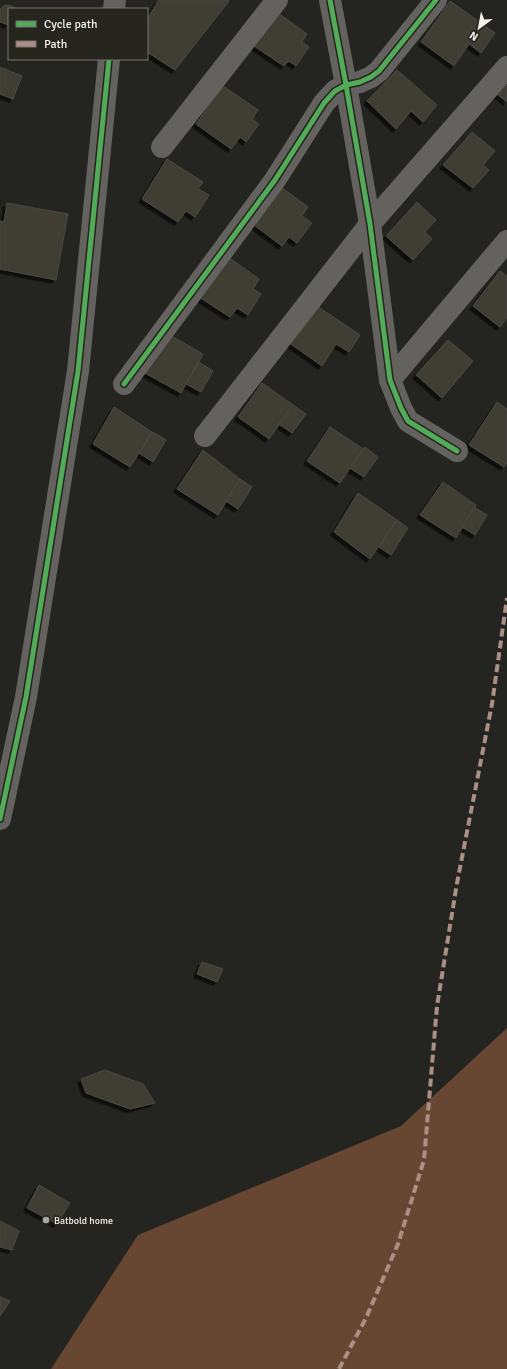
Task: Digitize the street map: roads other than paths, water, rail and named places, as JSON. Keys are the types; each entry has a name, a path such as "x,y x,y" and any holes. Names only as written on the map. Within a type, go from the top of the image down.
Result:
{"street":[{"path":"162,147 277,0"},
{"path":"330,0 370,224 390,380 408,421 457,451"},
{"path":"124,384 275,180 324,103 335,92 346,85 360,82 379,71 436,0"},
{"path":"0,819 26,697 78,371 109,60"},
{"path":"205,436 370,224 507,67"},
{"path":"390,380 507,241"}],"place":[{"name":"Batbold home","path":"46,1220"}]}
